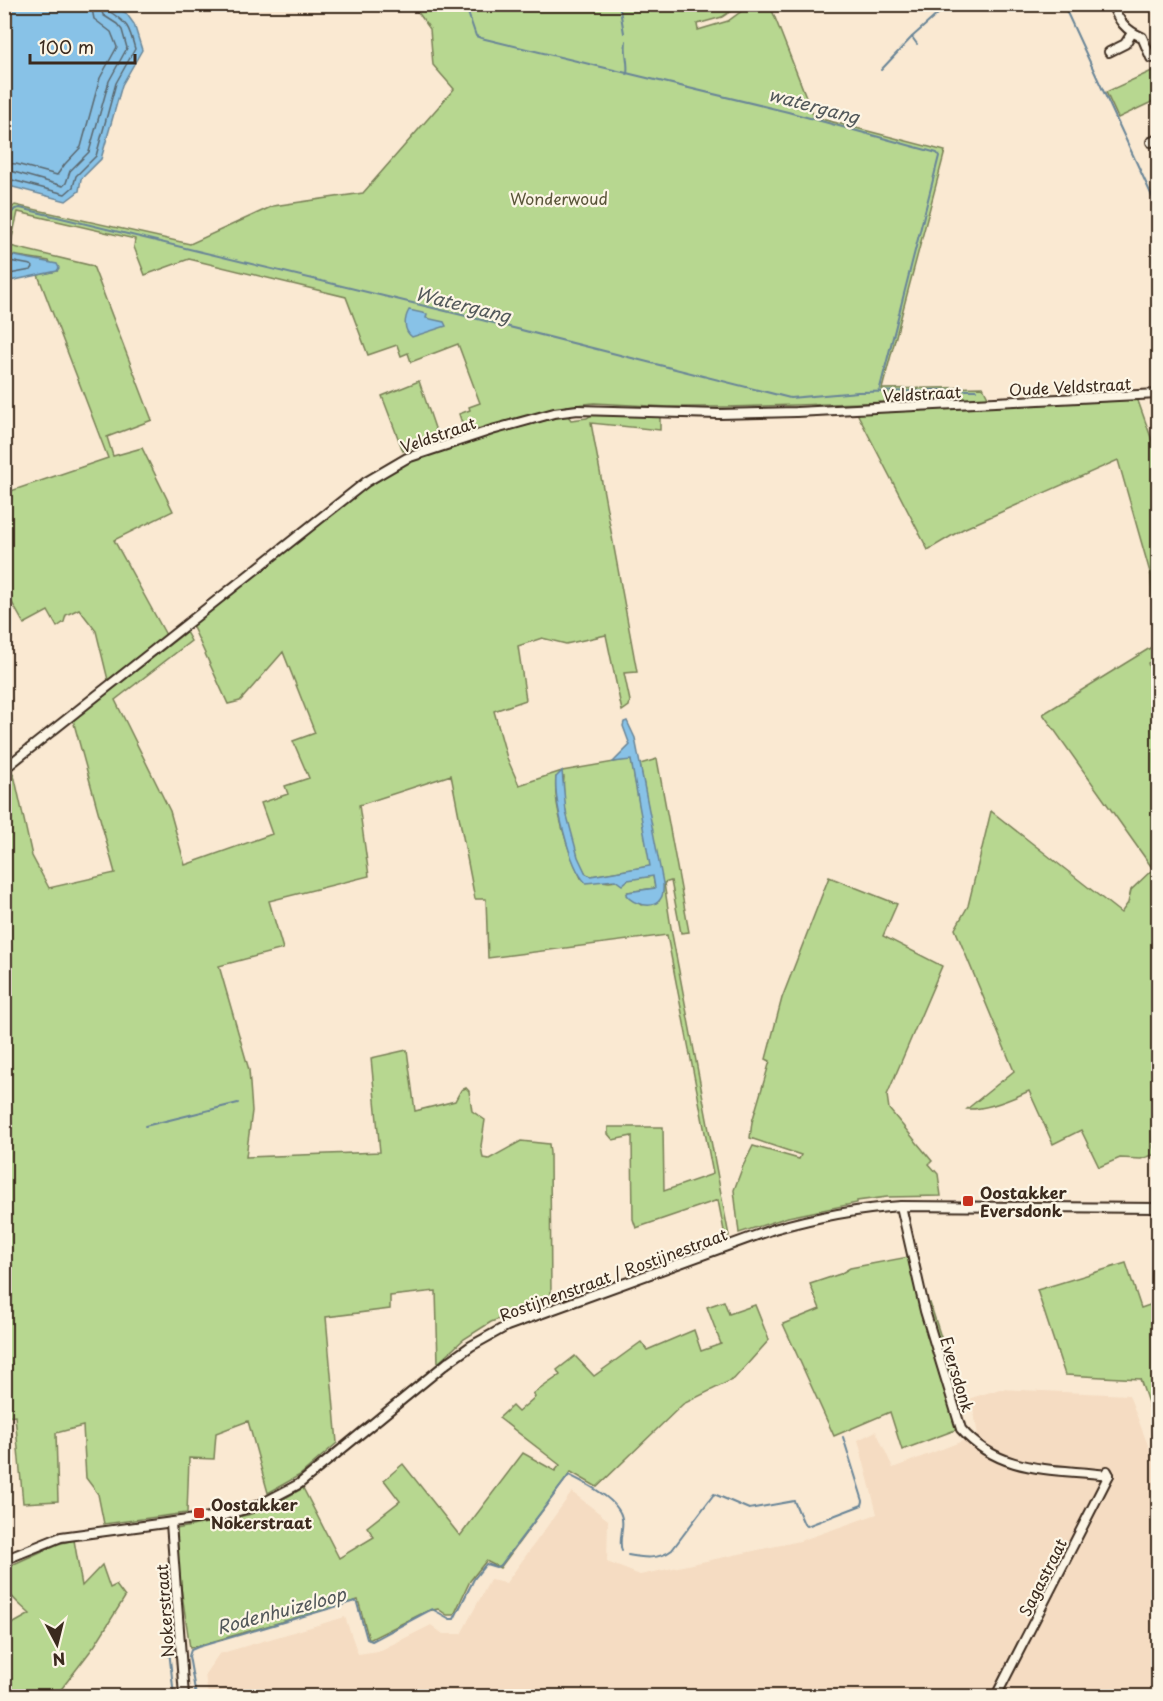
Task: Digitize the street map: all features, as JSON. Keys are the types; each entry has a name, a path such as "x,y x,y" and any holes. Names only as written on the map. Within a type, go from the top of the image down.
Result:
{"street":[{"path":"1112,4 1118,19 1132,33 1142,37 1151,58"},
{"path":"1108,52 1125,44 1132,33"},
{"name":"Oude Veldstraat","path":"983,404 1158,394"},
{"name":"Veldstraat","path":"4,769 366,482 407,458 492,430 554,413 578,410 613,409 719,414 983,404"},
{"name":"Rostijnenstraat / Rostijnestraat","path":"4,1560 61,1536 171,1523 225,1515 247,1509 285,1492 323,1465 447,1363 471,1346 507,1326 774,1228 820,1216 900,1206 1158,1208"},
{"name":"Eversdonk","path":"900,1206 925,1311 961,1429 970,1440 993,1455 1013,1464 1041,1469 1108,1473"},
{"name":"Sagastraat","path":"996,1696 1108,1473"},
{"name":"Nokerstraat","path":"171,1523 184,1696"}],"shaded area":[{"path":"1000,1389 1129,1395 1152,1456 1158,1454 1158,1696 208,1696 205,1674 219,1654 345,1617 358,1654 379,1651 431,1625 443,1634 461,1634 490,1580 506,1583 572,1492 608,1520 607,1562 640,1575 800,1541 877,1514 858,1440 876,1431 893,1468 978,1435 971,1398"}],"green space":[{"name":"Wonderwoud","path":"413,5 740,5 722,17 697,24 698,30 728,21 750,5 770,5 814,117 945,151 882,389 983,387 989,399 728,407 594,403 566,406 466,435 459,414 480,403 458,344 411,362 408,353 401,356 397,345 368,355 346,297 189,259 145,275 134,247 135,239 18,212 10,246 93,266 152,420 107,437 113,456 142,448 173,511 114,540 166,635 108,680 96,631 79,609 66,615 64,622 57,627 48,611 24,624 5,590 5,493 108,458 38,275 57,271 49,261 5,254 4,227 7,214 15,205 190,244 273,206 363,193 454,89 433,65 430,29"},
{"path":"1154,70 1158,79 1158,99 1118,118 1106,92"},
{"path":"419,381 440,443 433,445 432,441 403,451 382,396"},
{"path":"1137,398 1158,457 1158,660 1148,663 1158,700 1158,1142 1152,1145 1156,1154 1141,1159 1120,1158 1099,1167 1081,1130 1053,1144 1029,1091 990,1106 967,1109 1014,1071 955,929 968,906 991,811 1121,913 1128,903 1131,890 1153,869 1043,714 1155,645 1151,576 1118,460 963,529 928,550 857,413"},
{"path":"593,414 660,416 660,430 591,423 637,672 624,673 629,706 622,711 606,635 566,644 542,638 518,646 526,700 494,711 507,758 519,785 562,771 631,759 651,866 591,876 586,874 576,853 569,827 564,800 564,777 556,777 556,788 563,829 571,856 581,878 609,882 653,876 655,888 628,892 641,905 659,901 663,892 640,764 657,759 689,932 681,933 671,881 664,883 729,1236 725,1236 718,1200 636,1228 633,1219 632,1136 613,1140 608,1134 608,1127 663,1127 664,1191 713,1174 667,935 488,958 486,899 475,899 451,775 359,805 369,876 269,901 283,949 219,966 249,1070 252,1111 246,1157 380,1152 371,1058 407,1050 415,1111 455,1101 461,1090 466,1088 469,1091 472,1111 485,1120 481,1146 483,1158 489,1159 521,1141 549,1144 551,1299 491,1322 464,1339 438,1363 436,1291 390,1296 390,1309 326,1317 337,1443 300,1475 268,1493 248,1421 216,1433 214,1459 189,1458 187,1513 104,1524 98,1494 86,1478 83,1426 56,1433 58,1501 23,1503 15,1416 4,1417 4,1020 10,1016 11,1003 5,995 5,774 11,769 32,856 49,888 115,873 73,720 186,632 191,641 115,700 170,811 185,865 272,834 261,803 288,794 285,786 309,778 293,741 315,733 283,652 240,701 228,704 192,625 368,484 390,471 413,460 462,443 562,416 568,416 571,420 587,418"},
{"path":"829,877 897,904 883,936 942,966 887,1095 889,1109 932,1161 929,1164 938,1174 941,1196 887,1197 857,1201 857,1203 788,1217 739,1233 734,1190 753,1146 799,1159 801,1155 750,1138 752,1122 770,1061 766,1059 782,998"},
{"path":"908,1257 958,1429 902,1450 890,1412 834,1436 783,1324 820,1309 810,1284 840,1274 850,1268"},
{"path":"1126,1263 1141,1308 1158,1302 1158,1432 1140,1379 1065,1375 1037,1290"},
{"path":"724,1301 729,1314 755,1305 769,1340 734,1379 683,1404 597,1487 571,1472 500,1568 486,1561 470,1581 454,1615 447,1615 438,1609 427,1611 369,1640 358,1600 190,1648 174,1540 176,1529 248,1515 266,1509 303,1488 339,1558 374,1537 367,1527 400,1501 384,1480 403,1464 460,1536 523,1453 555,1471 560,1465 499,1418 512,1406 518,1412 535,1397 533,1394 560,1375 557,1370 575,1356 594,1376 641,1342 647,1350 694,1330 701,1351 721,1344 707,1307"},
{"path":"930,1303 957,1387 950,1389 925,1305"},
{"path":"74,1540 82,1586 102,1565 110,1588 116,1585 125,1597 95,1645 56,1696 5,1696 5,1628 30,1614 10,1594 6,1584 5,1568 58,1544"}],"water":[{"path":"4,5 110,5 126,13 134,24 142,50 122,85 101,159 81,179 79,191 66,201 5,185"},
{"path":"4,254 57,264 59,268 57,271 5,282"},
{"path":"409,310 427,314 426,318 444,322 446,326 412,337 405,324"},
{"path":"627,721 635,738 663,883 661,898 658,902 649,905 638,903 626,895 628,892 655,888 653,876 628,880 622,885 615,880 586,883 574,863 557,801 556,777 562,771 566,812 578,857 586,874 591,876 650,866 631,760 613,762 630,745 623,726"}],"waterway":[{"name":"watergang","path":"465,4 476,36 481,38 788,112 937,153 939,156 879,392"},
{"path":"619,4 624,33"},
{"path":"881,70 912,37 949,4"},
{"path":"1063,4 1158,209"},
{"path":"912,37 917,44"},
{"path":"626,41 627,74"},
{"name":"Watergang","path":"4,221 15,209 20,208 462,315 790,398 858,392 922,391"},
{"path":"930,390 976,390"},
{"path":"145,1126 238,1103"},
{"name":"Rodenhuizeloop","path":"628,1555 656,1557 672,1550 714,1494 749,1509 794,1501 807,1526 862,1505 863,1501 843,1437"},
{"name":"Rodenhuizeloop","path":"196,1696 189,1656 191,1650 198,1647 355,1601 367,1639 372,1641 432,1609 454,1619 474,1579 486,1564 496,1567 501,1565 569,1475 601,1493 620,1512 622,1551"},
{"path":"164,1606 167,1638"},
{"path":"168,1641 174,1696"}],"place":[{"name":"Oostakker Eversdonk","path":"968,1201"},
{"name":"Oostakker Nokerstraat","path":"199,1513"}]}
